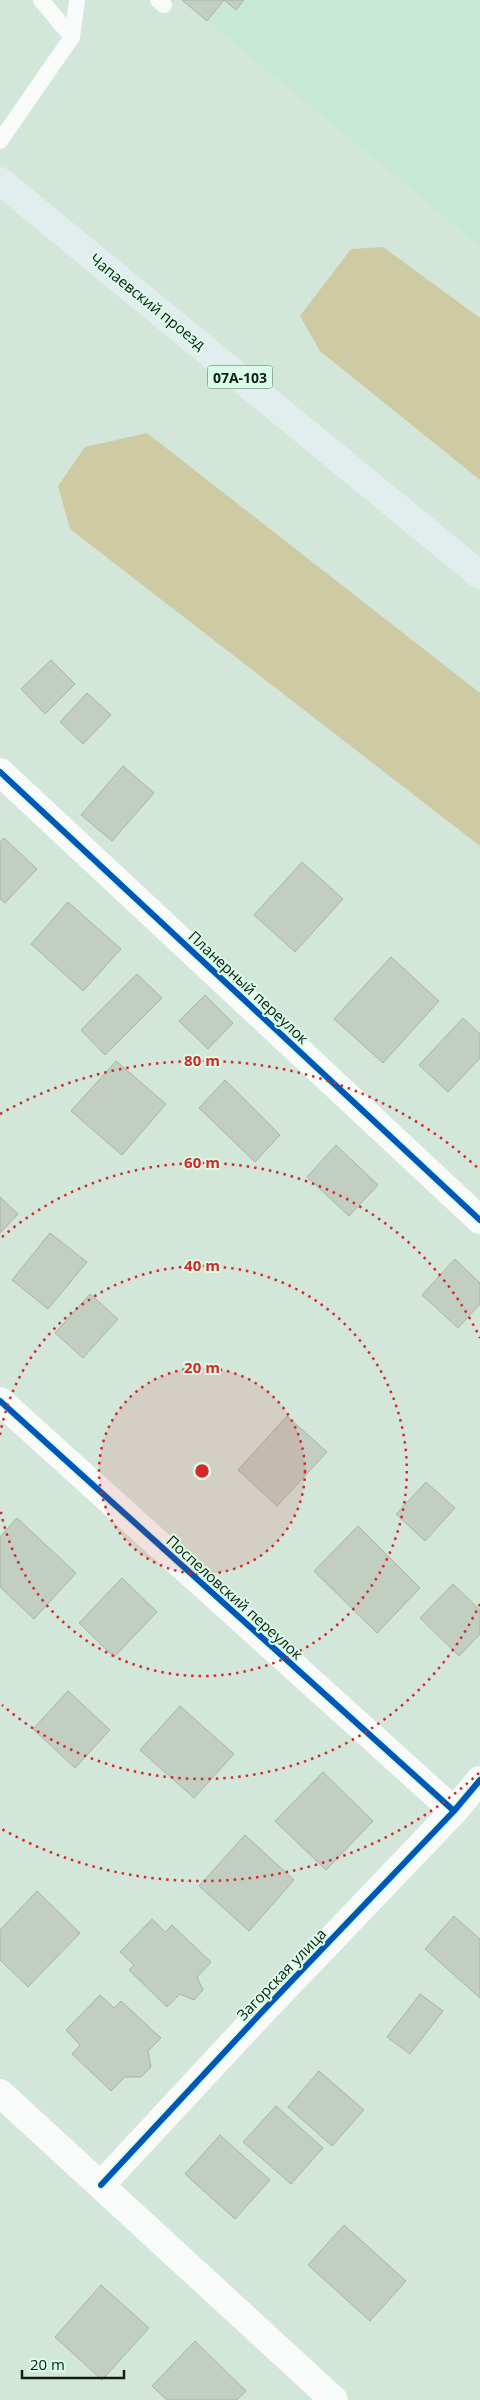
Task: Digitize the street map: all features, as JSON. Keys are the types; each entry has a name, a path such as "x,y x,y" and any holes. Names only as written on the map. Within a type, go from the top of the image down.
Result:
{"main road":[{"name":"Чапаевский проезд","path":"0,180 480,574"}],"street":[{"name":"Планерный переулок","path":"0,772 480,1220"},
{"name":"Поспеловский переулок","path":"0,1401 454,1811"},
{"name":"Загорская улица","path":"101,2185 260,2014 454,1811 480,1780"},
{"path":"0,2093 334,2400"}],"lane":[{"path":"42,0 72,37"},
{"path":"0,141 72,37 78,0"}],"shaded area":[{"path":"182,0 480,0 480,246 207,21"},
{"path":"383,247 480,318 480,480 320,351 300,316 351,249"},
{"path":"147,433 480,693 480,846 70,529 58,486 85,447"}],"building":[{"path":"182,0 224,0 207,21"},
{"path":"224,0 244,0 236,10"},
{"path":"51,660 75,684 45,714 21,689"},
{"path":"87,693 111,715 83,744 60,722"},
{"path":"123,766 154,793 112,841 81,815"},
{"path":"4,838 37,869 5,903 0,899 0,842"},
{"path":"302,862 343,899 295,952 254,915"},
{"path":"68,902 121,949 83,991 31,944"},
{"path":"391,957 439,1001 383,1063 334,1019"},
{"path":"137,974 162,998 105,1055 81,1030"},
{"path":"205,995 233,1023 208,1049 179,1021"},
{"path":"463,1018 480,1034 480,1058 448,1092 419,1065"},
{"path":"116,1061 166,1104 122,1155 71,1111"},
{"path":"225,1080 280,1135 255,1162 199,1108"},
{"path":"336,1145 378,1185 349,1216 307,1177"},
{"path":"0,1197 18,1214 0,1233"},
{"path":"50,1233 87,1262 48,1309 12,1280"},
{"path":"455,1259 480,1283 480,1304 458,1328 422,1295"},
{"path":"90,1294 118,1319 83,1358 55,1333"},
{"path":"287,1416 327,1452 277,1506 238,1470"},
{"path":"426,1482 455,1508 425,1541 396,1514"},
{"path":"17,1518 76,1573 34,1619 0,1587 0,1537"},
{"path":"358,1526 420,1588 377,1633 314,1571"},
{"path":"122,1578 157,1612 114,1657 79,1623"},
{"path":"453,1584 480,1610 480,1634 459,1656 420,1618"},
{"path":"68,1691 110,1730 75,1768 33,1729"},
{"path":"180,1706 234,1754 194,1798 140,1750"},
{"path":"323,1772 373,1821 326,1870 275,1821"},
{"path":"245,1835 294,1880 249,1931 199,1886"},
{"path":"37,1891 80,1933 28,1987 0,1960 0,1930"},
{"path":"454,1916 480,1939 480,1998 425,1949"},
{"path":"152,1919 165,1932 172,1925 211,1962 197,1977 203,1990 194,2000 180,1994 167,2007 129,1970 134,1965 120,1952"},
{"path":"420,1994 443,2011 410,2054 387,2037"},
{"path":"100,1995 114,2008 121,2001 161,2038 148,2051 151,2067 141,2077 125,2077 111,2091 72,2054 80,2045 66,2030"},
{"path":"319,2071 364,2110 332,2146 288,2107"},
{"path":"276,2106 323,2148 291,2184 243,2142"},
{"path":"220,2135 270,2180 235,2219 185,2174"},
{"path":"344,2225 406,2281 370,2321 308,2265"},
{"path":"101,2285 149,2328 102,2380 55,2337"},
{"path":"195,2341 246,2391 237,2400 167,2400 152,2386"}],"cycle path":[{"path":"0,772 480,1220"},
{"path":"0,1401 454,1811"},
{"path":"101,2185 260,2014 454,1811 480,1780"}]}
